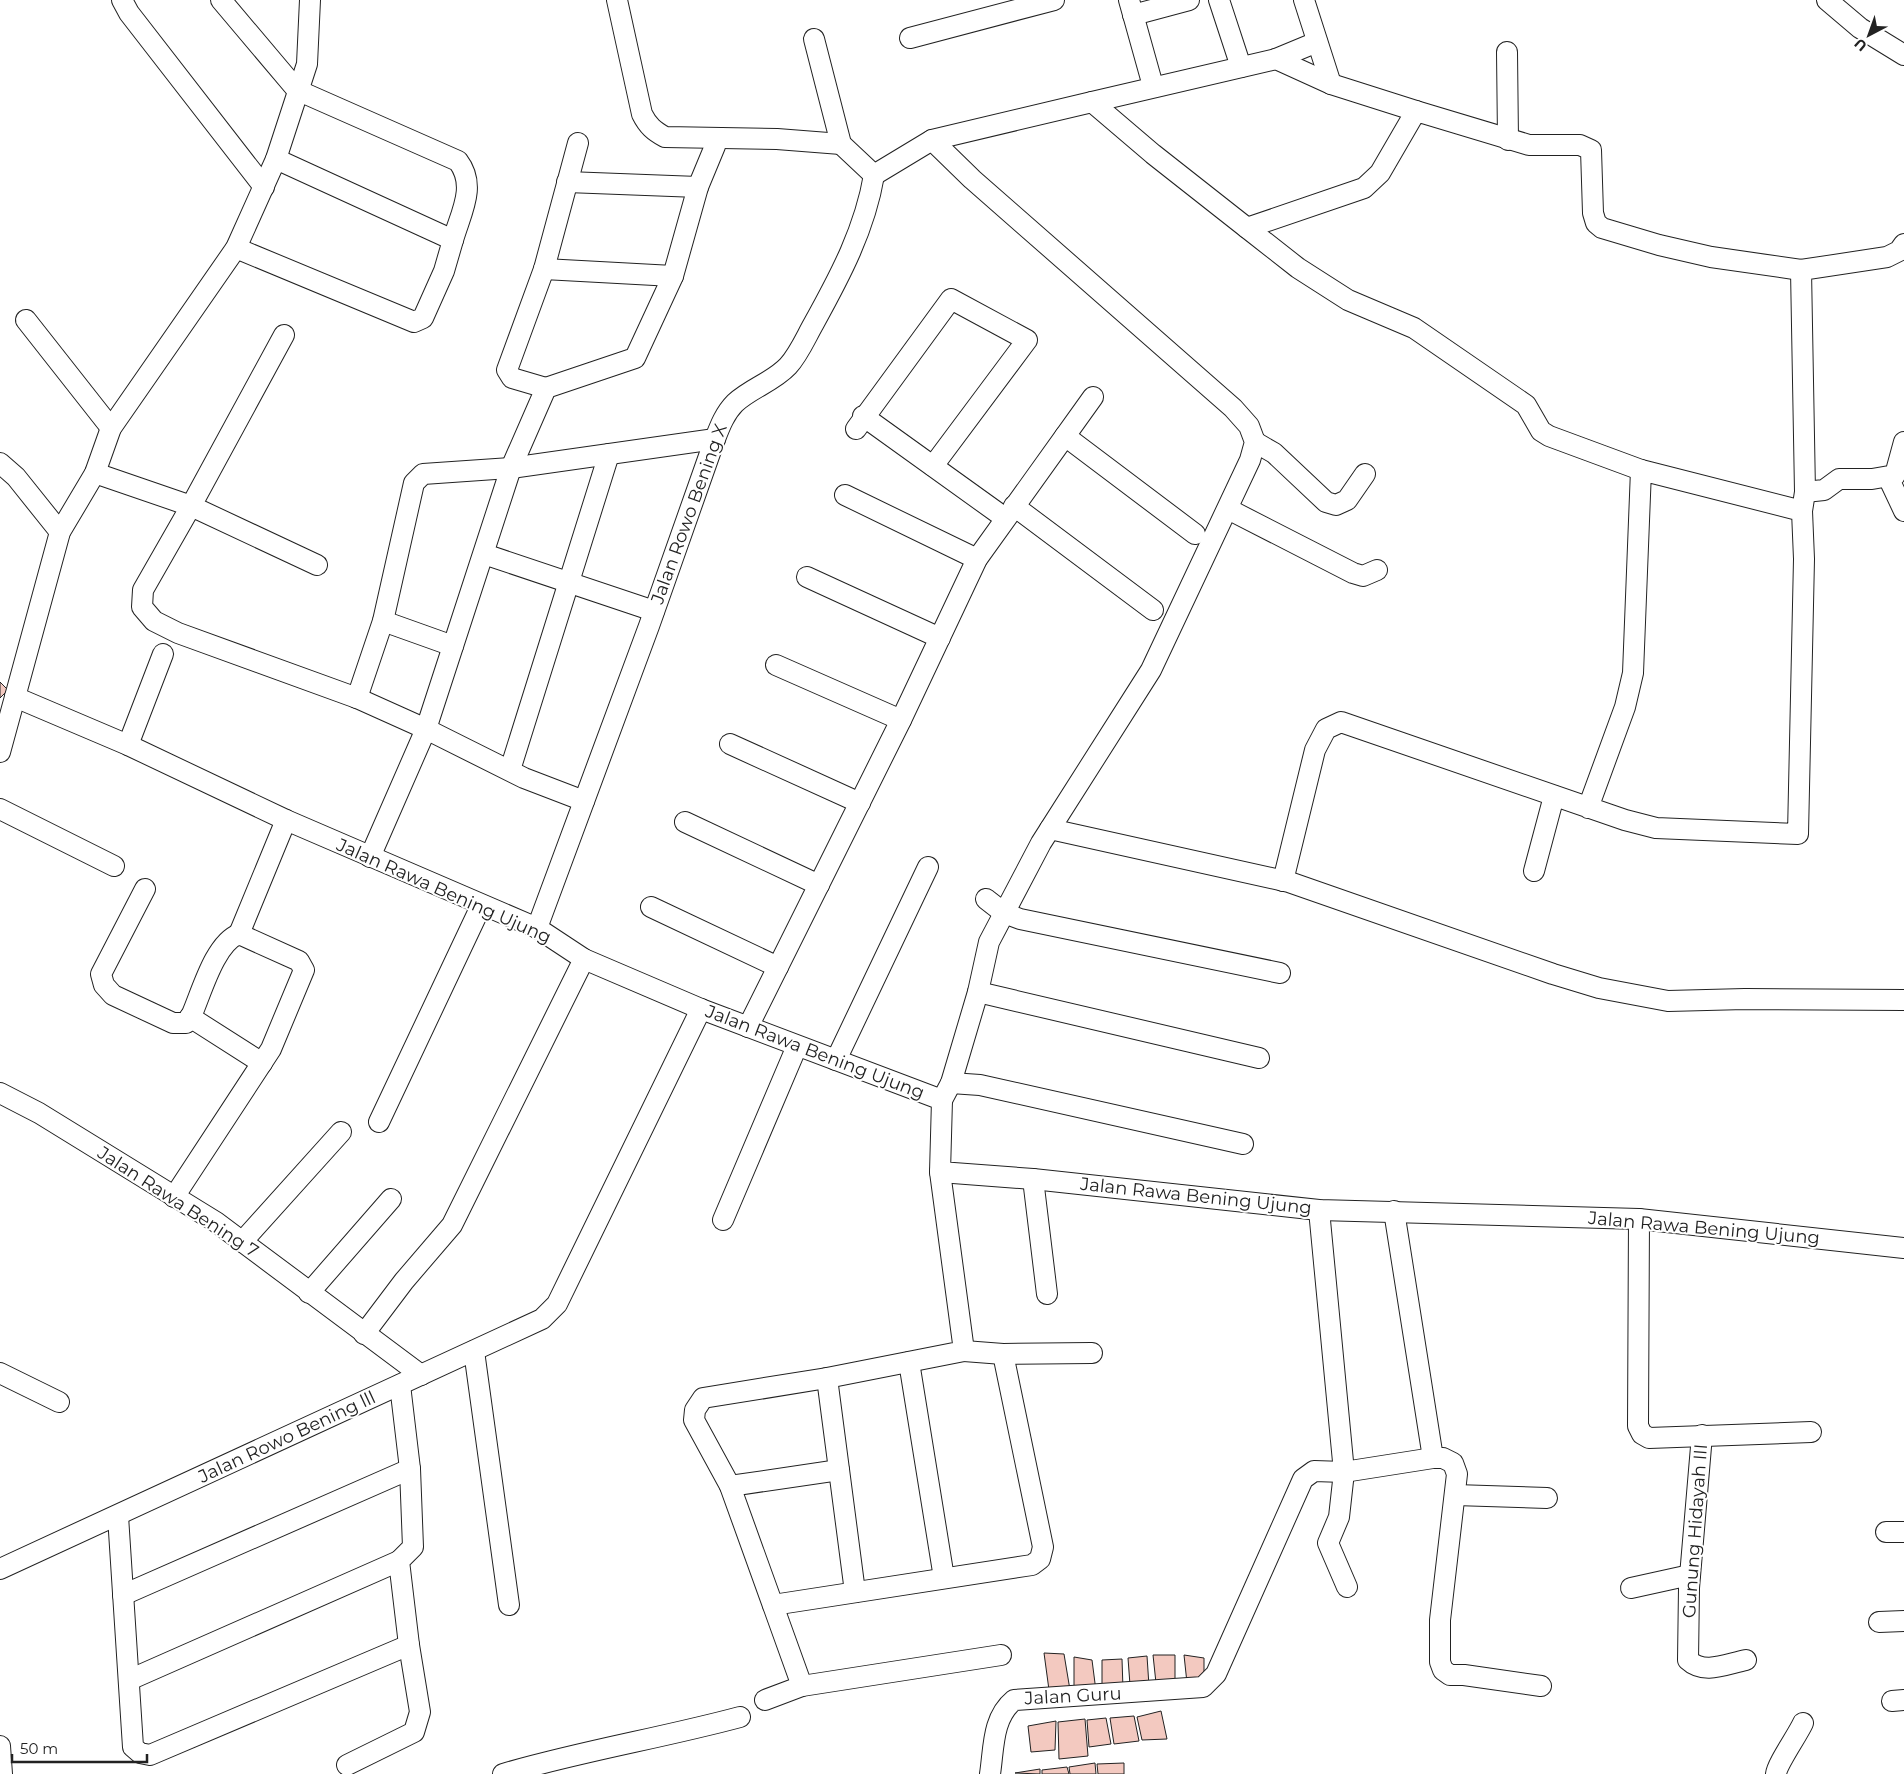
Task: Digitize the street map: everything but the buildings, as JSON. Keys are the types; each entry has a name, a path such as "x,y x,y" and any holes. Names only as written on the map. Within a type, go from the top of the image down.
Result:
{"street":[{"path":"122,0 129,13 264,186"},
{"path":"221,0 297,90 458,161 465,170 468,182 444,271 423,318 414,322 236,248"},
{"path":"0,752 60,532 95,473 111,428 236,248 276,159 307,64 310,0"},
{"path":"617,0 642,114 647,125 654,131 665,137 777,139 841,144"},
{"path":"910,38 1054,0"},
{"path":"1153,86 1131,7 1189,0"},
{"path":"1219,0 1242,67"},
{"path":"1304,0 1332,84"},
{"path":"1827,0 1860,28 1904,55"},
{"path":"814,39 841,144 874,175 932,140 1153,86 1276,59 1317,42"},
{"path":"1507,52 1508,140"},
{"path":"1276,59 1332,84 1508,140 1529,145 1580,145 1591,150 1593,213 1596,223 1602,228 1659,245 1711,257 1801,270 1887,257 1899,250 1904,244"},
{"path":"1092,102 1153,154 1325,286 1348,300 1374,309 1422,333 1526,406 1542,431 1549,436 1641,470 1803,502 1839,480 1895,475 1904,442"},
{"path":"1247,228 1364,188 1380,173 1416,111"},
{"path":"932,140 979,186 1233,408 1249,426 1255,442 1250,460 1228,509 1151,670 1050,829 989,942 978,992 946,1092 980,1085 1243,1144"},
{"path":"578,142 544,269 507,370 512,378 546,388 635,358 673,276 698,187 715,146"},
{"path":"276,159 453,240"},
{"name":"Jalan Rowo Bening X","path":"537,928 654,612 715,439 726,414 736,402 779,375 790,364 837,282 859,233 874,175"},
{"path":"567,182 698,187"},
{"path":"544,269 673,276"},
{"path":"1283,881 1315,750 1321,735 1333,724 1341,722 1588,808 1656,828 1798,834 1804,559 1801,270"},
{"path":"933,466 1027,340 951,299 859,423 1010,512 1154,610"},
{"path":"26,320 111,428"},
{"path":"284,335 143,590 142,607 154,621 178,633 357,698 426,729 524,778 584,801"},
{"path":"370,857 426,729 511,468 546,388"},
{"path":"748,1027 901,720 977,559 1093,397"},
{"path":"1065,436 1195,534"},
{"path":"357,698 383,621 414,483 423,474 511,468 715,439"},
{"path":"1255,442 1274,453 1326,502 1336,506 1347,500 1365,474"},
{"path":"510,770 609,454"},
{"path":"0,463 16,477 60,532"},
{"path":"1588,808 1625,707 1633,673 1641,470"},
{"path":"95,473 191,506 317,565"},
{"path":"1888,477 1904,511"},
{"path":"845,495 977,559"},
{"path":"1228,509 1353,573 1363,576 1377,570"},
{"path":"484,554 654,612"},
{"path":"807,577 940,638"},
{"path":"383,621 454,646"},
{"path":"128,745 162,654"},
{"path":"776,665 901,720"},
{"name":"Jalan Rawa Bening Ujung","path":"15,697 128,745 286,820 481,906 537,928 584,959 701,1009 836,1060 946,1092 940,1172 1033,1179 1318,1210 1639,1219 1904,1248"},
{"path":"730,744 860,803"},
{"path":"1534,871 1554,796"},
{"path":"0,809 114,866"},
{"path":"239,934 286,820"},
{"path":"685,822 819,885"},
{"path":"1050,829 1283,881 1599,988 1668,1001 1745,999 1904,1000"},
{"path":"836,1060 928,867"},
{"path":"145,889 101,974 104,985 113,995 173,1023 186,1023 220,949 231,937 239,934 299,961 304,970 271,1049 174,1197"},
{"path":"986,899 1004,913 1020,919 1280,973"},
{"path":"379,1122 481,906"},
{"path":"651,907 778,967"},
{"path":"364,1334 404,1281 452,1225 584,959"},
{"path":"978,992 1259,1058"},
{"name":"Jalan Rowo Bening lll","path":"0,1569 542,1319 557,1304 701,1009"},
{"path":"190,1017 262,1063"},
{"path":"723,1220 797,1046"},
{"name":"Jalan Rawa Bening 7","path":"0,1094 39,1113 174,1197 242,1242 421,1375"},
{"path":"242,1242 341,1132"},
{"path":"940,1172 964,1351"},
{"path":"1033,1179 1047,1294"},
{"path":"309,1293 391,1199"},
{"path":"1318,1210 1344,1472 1339,1517 1328,1544 1346,1587"},
{"path":"1394,1211 1433,1458 1442,1458 1453,1463 1457,1474 1440,1620 1440,1662 1443,1670 1450,1675 1541,1686"},
{"name":"Gunung Hidayah III","path":"1639,1219 1638,1426 1642,1434 1648,1438 1702,1436 1690,1575 1688,1660 1695,1666 1704,1669 1746,1660"},
{"path":"474,1351 509,1606"},
{"path":"802,1686 730,1486 694,1420 695,1410 703,1398 827,1378 964,1351 1003,1354 1092,1353"},
{"path":"773,1605 1032,1565 1040,1559 1043,1547 1003,1354"},
{"path":"909,1362 944,1578"},
{"path":"0,1373 59,1402"},
{"path":"827,1378 855,1592"},
{"path":"129,1680 399,1561 413,1547 410,1469 400,1385"},
{"path":"1702,1436 1811,1432"},
{"name":"Jalan Guru","path":"990,1774 998,1719 1004,1708 1014,1700 1182,1690 1202,1687 1216,1674 1303,1479 1314,1471 1344,1472 1433,1458"},
{"path":"123,1595 410,1469"},
{"path":"730,1486 839,1470"},
{"path":"1455,1496 1547,1498"},
{"path":"118,1516 133,1748 140,1753 150,1755 409,1645"},
{"path":"347,1765 414,1732 418,1723 420,1712 409,1645 399,1561"},
{"path":"1631,1588 1690,1575"},
{"path":"1879,1622 1904,1621"},
{"path":"765,1700 802,1686 1001,1655"},
{"path":"504,1774 539,1763 684,1732 740,1717"},
{"path":"1776,1774 1780,1762 1795,1741 1803,1723"},
{"path":"0,1746 2,1774"}]}
